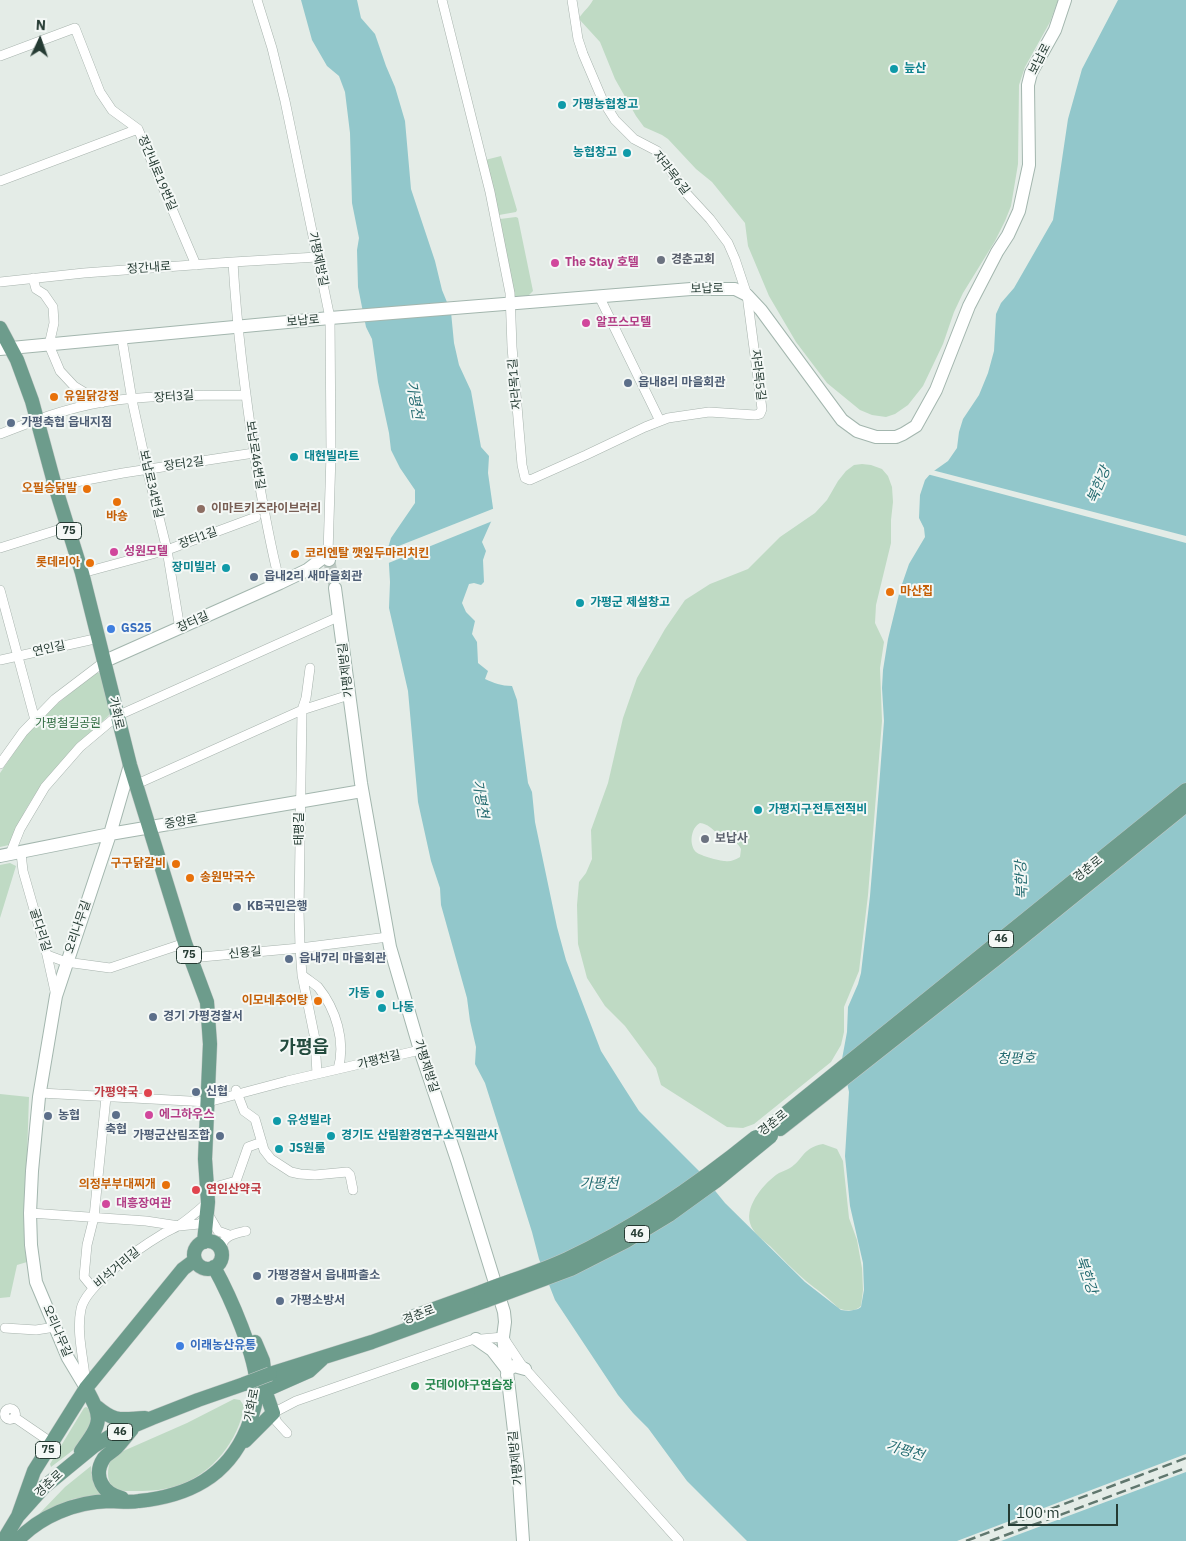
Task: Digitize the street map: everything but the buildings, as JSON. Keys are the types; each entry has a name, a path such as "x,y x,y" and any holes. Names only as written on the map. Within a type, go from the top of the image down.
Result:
{"main road":[{"name":"가화로","path":"0,328 6,349 17,360 37,419 55,486 82,573 130,765 185,943 207,1002 215,1045 208,1102 205,1159 210,1245"},
{"name":"경춘로","path":"820,1092 1186,790"},
{"name":"경춘로","path":"4,1541 18,1516 44,1487 94,1446 114,1434 198,1400 302,1362 373,1332 571,1269 669,1215 716,1181 768,1133 1186,805"},
{"path":"210,1245 221,1259 214,1268 203,1268 195,1260 195,1249 210,1245"},
{"name":"75","path":"18,1516 34,1471 86,1388 183,1269 195,1260"},
{"name":"가화로","path":"155,1498 183,1492 202,1484 220,1469 238,1448 250,1421 256,1400 255,1368 224,1284 214,1268"},
{"name":"경춘로","path":"302,1362 372,1342 483,1297"},
{"path":"238,1321 250,1330 263,1361 266,1390 273,1413 238,1448"},
{"path":"266,1390 309,1371 325,1356"},
{"path":"86,1388 97,1407 109,1417 152,1418"},
{"path":"74,1462 97,1427 99,1420 97,1407"},
{"path":"134,1426 116,1448 108,1453 102,1461 101,1482 106,1491 113,1496 155,1498"},
{"path":"4,1541 55,1514 80,1505 110,1501 136,1502 155,1498"},
{"path":"17,1541 34,1525"}],"street":[{"name":"가평제방길","path":"256,0 272,48 285,101 330,318 331,454 328,557 280,583"},
{"path":"442,0 490,192 506,303"},
{"name":"자라목6길","path":"572,0 578,39 607,107 615,120 634,138 656,151 686,193 728,243 747,295"},
{"name":"보납로","path":"6,349 506,303 683,289 735,289 747,295 761,310 842,420 857,431 876,437 896,437 916,426 923,417 936,390 969,306 1019,211 1029,165 1028,85 1031,73 1055,30 1065,0"},
{"name":"정간내로19번길","path":"0,56 75,28 100,92 112,110 138,129 196,265"},
{"path":"0,181 138,129"},
{"name":"정간내로","path":"0,282 233,262 317,257"},
{"path":"233,262 237,327"},
{"path":"33,278 36,289 44,294 53,307 54,323 49,345 60,371 69,382 85,394 102,402"},
{"name":"자라목5길","path":"660,421 678,416 708,412 756,415 761,412 747,295"},
{"path":"600,296 660,421"},
{"name":"자라목1길","path":"506,303 512,347 522,465 525,478 530,480 660,421"},
{"name":"보납로46번길","path":"237,327 245,395 269,545 280,583"},
{"name":"보납로34번길","path":"122,339 132,400 167,550 180,628"},
{"name":"장터3길","path":"0,434 37,419 102,402 196,394 245,395"},
{"name":"장터2길","path":"55,486 147,469 254,453"},
{"name":"장터1길","path":"82,573 167,550 256,517"},
{"path":"0,548 67,527"},
{"name":"장터길","path":"105,661 280,583"},
{"name":"가평제방길","path":"335,588 362,791 388,937 420,1050 457,1160 506,1322 503,1337 518,1466 523,1541"},
{"path":"0,590 35,720"},
{"path":"10,854 20,829 45,787 80,747 117,716 338,617"},
{"name":"연인길","path":"0,660 99,638"},
{"path":"0,764 23,732 55,699 105,661"},
{"name":"태평길","path":"300,948 302,710 306,698 310,668"},
{"path":"136,784 302,710 349,695"},
{"name":"오리나무길","path":"86,1388 68,1358 36,1282 31,1245 30,1213 40,1093 56,996 110,834 130,765"},
{"name":"중앙로","path":"10,854 110,834 362,791"},
{"name":"굴다리길","path":"10,854 23,871 47,955 66,962 110,968 185,943"},
{"name":"신용길","path":"190,958 300,948 388,937"},
{"path":"300,948 302,975 314,1039 317,1074"},
{"path":"47,955 56,996"},
{"name":"가평천길","path":"302,975 319,989 333,1013 341,1045 338,1069"},
{"name":"가평천길","path":"208,1102 237,1091 420,1050"},
{"path":"237,1091 244,1111 255,1119 267,1155 291,1172 308,1175 349,1173 352,1190"},
{"path":"40,1093 208,1102"},
{"path":"93,1288 84,1277 87,1245 94,1217 106,1097"},
{"path":"30,1213 146,1221 178,1226 196,1225 202,1223 208,1202 236,1181 248,1147 262,1142"},
{"path":"208,1202 218,1231 229,1235"},
{"name":"비석거리길","path":"86,1388 79,1333 81,1309 93,1288 140,1249 178,1226 208,1202"},
{"path":"196,1225 210,1245 229,1235 246,1231"},
{"path":"5,1328 36,1330 55,1327"},
{"path":"273,1413 296,1402 473,1340 503,1337 525,1369 679,1541"},
{"path":"473,1340 492,1350 507,1372 511,1367 517,1366 525,1369"},
{"name":"가화로","path":"273,1413 276,1422 287,1434"},
{"path":"14,1417 52,1442"}],"green space":[{"path":"593,0 1058,0 1050,22 1025,67 1019,85 1018,164 1011,206 995,241 963,293 943,344 923,386 908,405 895,414 886,417 872,415 860,410 827,383 796,342 769,296 748,246 745,223 712,182 696,169 668,139 644,127 636,116 615,79 600,42 579,19"},
{"path":"501,156 517,210 516,212 499,215 485,160"},
{"path":"518,218 533,291 527,297 515,298 499,221 500,219"},
{"path":"854,465 871,465 882,469 888,476 892,487 893,502 891,543 876,605 875,623 884,642 880,668 882,721 868,895 859,971 844,1007 844,1032 841,1045 831,1062 754,1124 743,1128 727,1127 661,1085 656,1068 625,1026 605,1006 587,978 578,944 577,905 579,882 586,873 592,859 591,830 608,783 623,718 637,678 665,629 685,600 710,584 748,569 780,537 815,513 827,500 846,471","holes":["703,824 721,836 737,843 741,849 740,857 727,861 709,858 697,853 693,848 692,836 697,825"]},
{"name":"가평철길공원","path":"95,673 100,673 110,714 38,790 26,809 9,845 0,847 0,773 27,734 45,714"},
{"path":"10,863 16,866 0,918 0,865"},
{"path":"0,1094 29,1097 24,1245 27,1262 17,1265 10,1297 0,1298"},
{"path":"823,1144 837,1149 843,1161 849,1218 857,1240 862,1268 863,1290 861,1306 853,1310 838,1308 806,1281 758,1236 750,1223 750,1209 762,1188 779,1173 794,1165 811,1148"},
{"path":"234,1399 240,1400 244,1406 236,1431 222,1454 202,1473 179,1485 158,1490 124,1491 112,1486 108,1477 110,1460 121,1452 187,1423"},
{"path":"86,1407 90,1409 96,1418 85,1441 51,1467 50,1464"},
{"path":"91,1466 94,1482 104,1494 73,1499 39,1514 65,1487"}],"water":[{"name":"청평호","path":"301,0 357,0 361,18 375,34 395,87 405,121 411,189 435,261 442,290 451,312 454,343 459,365 471,391 481,447 489,456 488,473 494,515 482,542 486,551 483,560 484,582 481,585 469,584 462,603 466,612 475,621 472,634 477,642 478,663 488,671 485,679 498,684 512,686 517,700 528,783 532,792 535,822 557,927 566,960 601,1051 639,1111 699,1171 725,1203 805,1282 841,1310 849,1311 861,1307 864,1290 863,1263 850,1206 845,1156 849,1092 842,1059 847,1032 848,1007 861,973 870,896 884,721 883,670 888,639 900,590 909,564 925,537 924,528 919,518 920,495 925,480 931,473 948,461 957,448 963,419 979,395 988,373 994,351 996,314 1001,303 1014,288 1053,220 1068,119 1082,69 1118,0 1186,0 1186,1541 747,1541 687,1481 648,1428 618,1395 555,1300 539,1259 485,1083 475,1064 476,1047 467,998 441,905 440,888 431,861 418,802 408,691 389,608 388,548 391,538 415,503 415,490 400,468 391,450 372,339 366,327 358,287 357,250 359,238 352,203 350,133 345,92 339,76 327,66 312,40"}],"pier":[{"path":"932,470 1186,536 1186,543 927,474"},
{"path":"495,508 495,520 386,564 386,551"},
{"path":"1186,1454 1186,1472 1001,1541 957,1541"}],"tunnel":[{"path":"329,560 335,588"}],"railway":[{"path":"966,1541 1186,1458"},
{"path":"990,1541 1186,1468"}],"place":[{"name":"늪산","path":"894,69"},
{"name":"가평농협창고","path":"562,105"},
{"name":"농협창고","path":"627,153"},
{"name":"경춘교회","path":"661,260"},
{"name":"The Stay 호텔","path":"555,263"},
{"name":"알프스모텔","path":"586,323"},
{"name":"읍내8리 마을회관","path":"628,383"},
{"name":"유일닭강정","path":"54,397"},
{"name":"가평축협 읍내지점","path":"11,423"},
{"name":"대현빌라트","path":"294,457"},
{"name":"오필승닭발","path":"87,489"},
{"name":"바숑","path":"117,502"},
{"name":"이마트키즈라이브러리","path":"201,509"},
{"name":"성원모텔","path":"114,552"},
{"name":"코리엔탈 깻잎두마리치킨","path":"295,554"},
{"name":"롯데리아","path":"90,563"},
{"name":"장미빌라","path":"226,568"},
{"name":"읍내2리 새마을회관","path":"254,577"},
{"name":"마산집","path":"890,592"},
{"name":"가평군 제설창고","path":"580,603"},
{"name":"GS25","path":"111,629"},
{"name":"가평지구전투전적비","path":"758,810"},
{"name":"보납사","path":"705,839"},
{"name":"구구닭갈비","path":"176,864"},
{"name":"송원막국수","path":"190,878"},
{"name":"KB국민은행","path":"237,907"},
{"name":"읍내7리 마을회관","path":"289,959"},
{"name":"가동","path":"380,994"},
{"name":"이모네추어탕","path":"318,1001"},
{"name":"나동","path":"382,1008"},
{"name":"경기 가평경찰서","path":"153,1017"},
{"name":"신협","path":"196,1092"},
{"name":"가평약국","path":"148,1093"},
{"name":"축협","path":"116,1115"},
{"name":"에그하우스","path":"149,1115"},
{"name":"농협","path":"48,1116"},
{"name":"유성빌라","path":"277,1121"},
{"name":"가평군산림조합","path":"220,1136"},
{"name":"경기도 산림환경연구소직원관사","path":"331,1136"},
{"name":"JS원룸","path":"279,1149"},
{"name":"의정부부대찌개","path":"166,1185"},
{"name":"연인산약국","path":"196,1190"},
{"name":"대흥장여관","path":"106,1204"},
{"name":"가평경찰서 읍내파출소","path":"257,1276"},
{"name":"가평소방서","path":"280,1301"},
{"name":"이래농산유통","path":"180,1346"},
{"name":"굿데이야구연습장","path":"415,1386"}],"district":[{"name":"가평읍","path":"304,1048"}],"water label":[{"name":"가평천","path":"414,400"},
{"name":"북한강","path":"1099,485"},
{"name":"가평천","path":"480,799"},
{"name":"북한강","path":"1022,880"},
{"name":"가평천","path":"599,1184"},
{"name":"북한강","path":"1086,1275"},
{"name":"가평천","path":"905,1451"}]}
